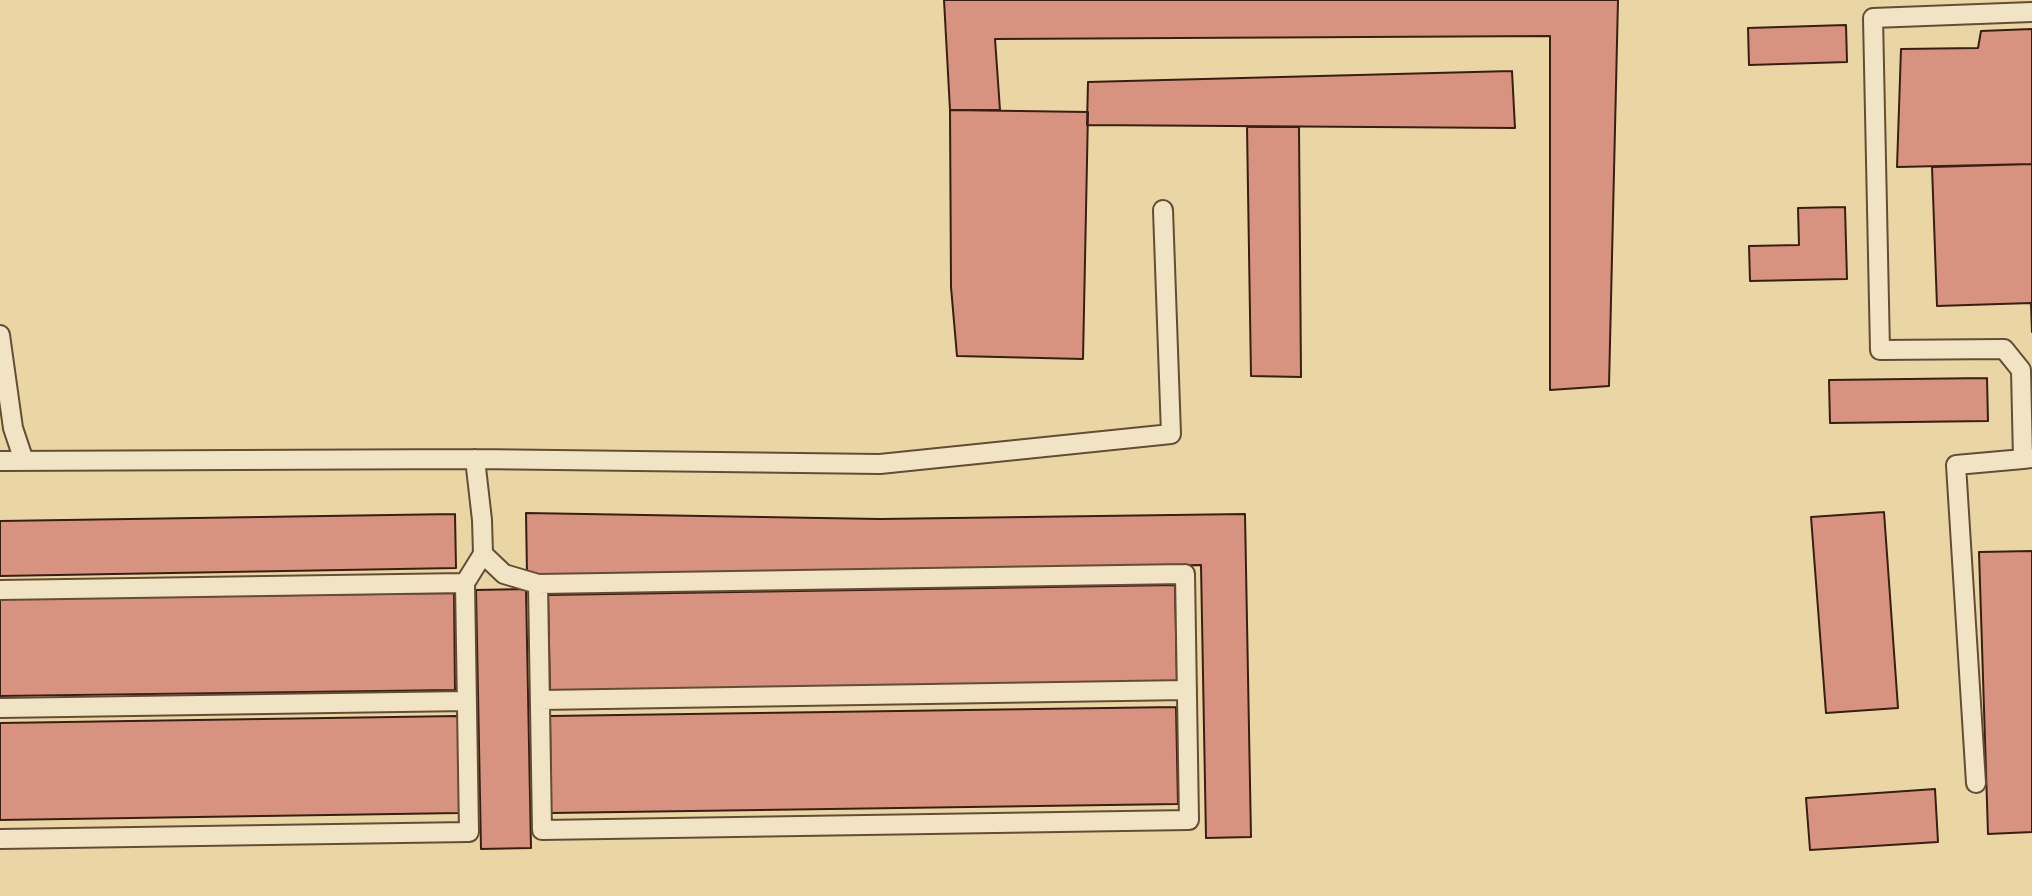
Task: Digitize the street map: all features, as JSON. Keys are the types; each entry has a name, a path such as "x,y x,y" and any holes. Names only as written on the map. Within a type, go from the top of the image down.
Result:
{"lane":[{"path":"1976,783 1956,465 2027,459 2021,370 2004,349 1880,350 1873,18 2032,12"},
{"path":"0,461 475,459 880,464 1171,434 1163,210"},
{"path":"0,335 13,428 24,461"},
{"path":"0,839 469,832 465,583 483,554 475,459"},
{"path":"483,554 504,574 538,584 1185,574 1189,820 542,830 538,584"},
{"path":"0,590 465,583"},
{"path":"540,700 1187,690"},
{"path":"0,708 467,701"}],"building":[{"path":"944,0 1618,0 1609,386 1550,390 1550,36 995,39 1000,110 950,110"},
{"path":"1846,25 1847,62 1749,65 1748,28"},
{"path":"2032,29 2032,164 1897,167 1901,49 1978,48 1981,31"},
{"path":"1512,71 1515,128 1087,125 1088,82"},
{"path":"950,110 1088,112 1083,359 957,356 951,287"},
{"path":"1247,127 1299,127 1301,377 1251,376"},
{"path":"2032,164 2032,332 2031,303 1937,306 1932,167"},
{"path":"1845,207 1847,279 1750,281 1749,246 1799,245 1798,208"},
{"path":"1987,378 1988,421 1830,423 1829,380"},
{"path":"1884,512 1898,708 1826,713 1811,517"},
{"path":"526,513 880,519 1245,514 1251,837 1206,838 1201,565 527,575"},
{"path":"455,514 456,568 0,576 0,521"},
{"path":"2032,551 2032,832 1988,834 1979,552"},
{"path":"1175,585 1177,682 550,692 548,595"},
{"path":"526,589 531,848 481,849 476,590"},
{"path":"454,593 455,690 0,696 0,599"},
{"path":"1176,707 1178,804 551,813 550,716"},
{"path":"459,716 460,813 0,820 0,723"},
{"path":"1935,789 1938,842 1810,850 1806,798"}]}
